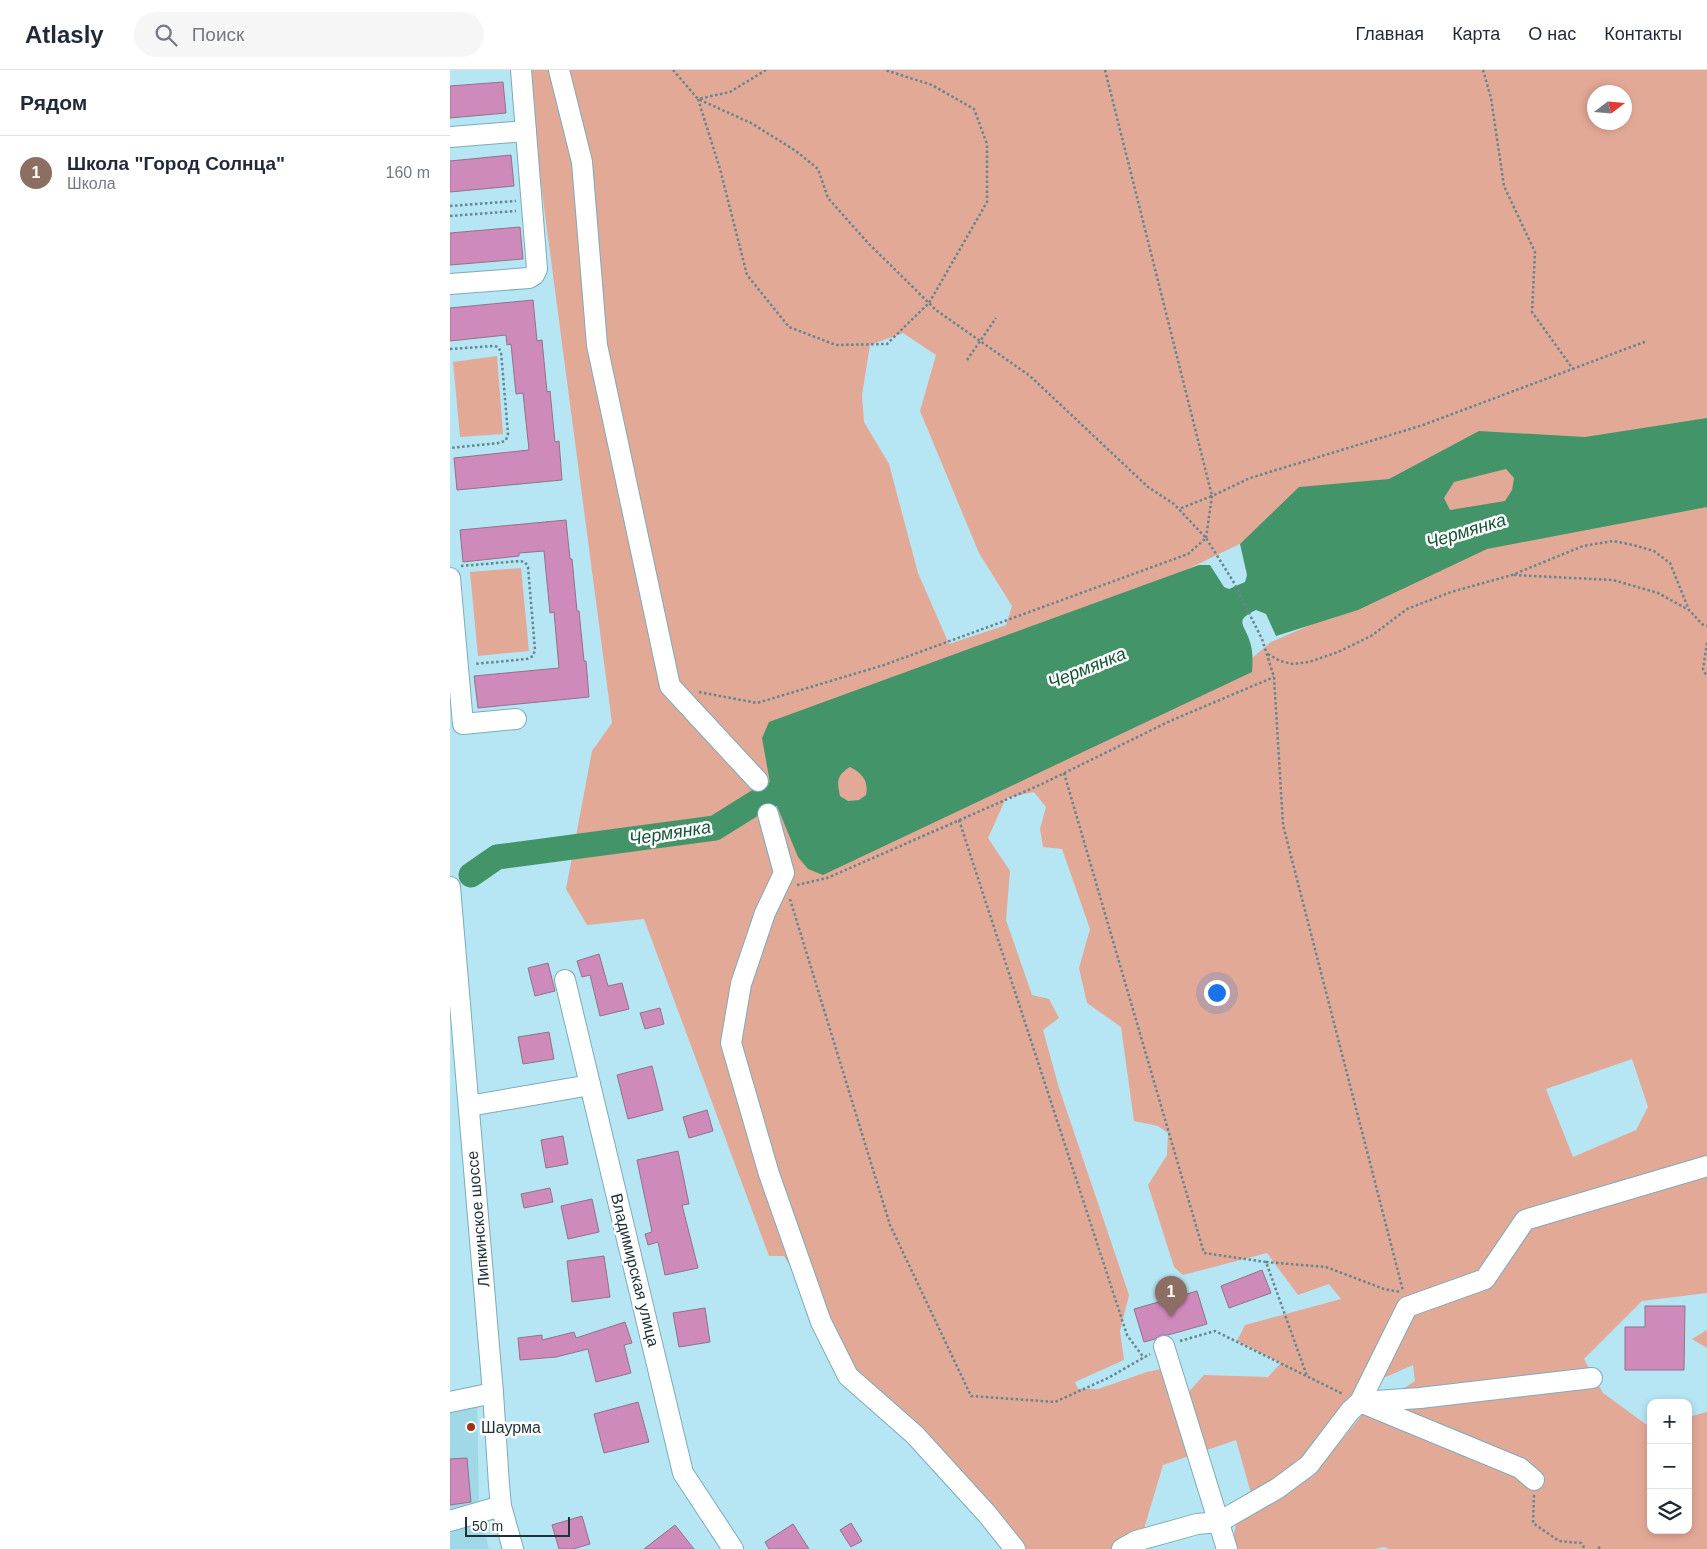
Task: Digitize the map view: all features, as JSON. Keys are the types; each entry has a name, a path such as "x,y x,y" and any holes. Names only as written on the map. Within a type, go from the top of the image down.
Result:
{"street":[{"path":"450,284 529,278 534,275 537,269 521,70"},
{"path":"560,70 582,162 597,345 670,686 758,781"},
{"path":"450,136 526,130"},
{"path":"454,572 458,665 456,724 516,719"},
{"path":"768,814 784,873 765,913 741,984 731,1043 769,1174 821,1322 848,1376 915,1435 987,1514 1015,1549"},
{"name":"Липкинское шоссе","path":"450,887 502,1506 513,1549"},
{"name":"Владимирская улица","path":"565,980 683,1473 733,1549"},
{"path":"469,1106 590,1085"},
{"path":"1122,1549 1136,1541 1197,1524 1219,1522 1278,1488 1309,1465 1350,1411 1360,1402 1407,1307 1484,1280 1525,1220 1707,1166"},
{"path":"1164,1346 1228,1549"},
{"path":"1360,1402 1420,1398 1592,1378"},
{"path":"450,1402 493,1393"},
{"path":"1360,1402 1520,1468 1534,1480"},
{"path":"450,1522 502,1506"}],"path":[{"path":"673,70 698,99 720,169 747,275 789,328 836,345 887,344 929,303 987,202 987,144 974,109 932,85 885,70"},
{"path":"698,99 730,92 766,70"},
{"path":"699,692 757,703 875,668 1188,554 1206,538 1212,496 1105,70"},
{"path":"1483,70 1491,98 1504,186 1535,252 1532,312 1573,369"},
{"path":"698,99 752,123 796,151 818,169 828,198 868,243 936,310 1030,376 1148,487 1174,504 1206,538 1233,581 1262,639 1274,677 1283,825 1403,1293 1326,1267 1266,1262 1204,1253 1064,773"},
{"path":"450,206 532,205"},
{"path":"450,216 532,205"},
{"path":"967,360 996,318"},
{"path":"1179,510 1250,478 1422,425 1647,341"},
{"path":"450,350 498,347 501,352 508,434 506,440 500,443 450,448"},
{"path":"1267,653 1280,661 1292,664 1309,662 1338,652 1371,636 1407,610 1451,592 1512,575 1583,546 1612,541 1654,551 1670,563 1689,610"},
{"path":"454,572 520,561 525,562 528,567 535,650 533,656 527,659 458,665"},
{"path":"1512,575 1613,580 1658,594 1689,610 1702,624 1707,626"},
{"path":"1707,643 1703,669 1707,677"},
{"path":"784,873 787,888 803,882 827,878 1064,773 1170,721 1274,677"},
{"path":"960,820 1127,1335 1144,1358"},
{"path":"790,898 890,1226 971,1396 1055,1402 1108,1378 1164,1346 1215,1331 1360,1402"},
{"path":"1266,1262 1308,1376"},
{"path":"1534,1480 1533,1523 1559,1541 1581,1543 1585,1549"},
{"path":"1598,1547 1602,1549"}],"shaded area":[{"path":"526,70 1707,70 1707,424 1386,481 1254,537 1157,584 871,693 804,854 1252,658 1271,642 1359,604 1444,555 1707,496 1707,1293 1642,1301 1584,1359 1603,1393 1647,1425 1647,1534 1692,1534 1692,1416 1707,1412 1707,1549 1389,1549 1384,1547 1375,1549 1231,1549 1237,1520 1313,1476 1362,1415 1415,1381 1413,1365 1354,1391 1304,1458 1251,1493 1236,1440 1163,1465 1138,1549 1004,1549 936,1462 858,1392 809,1297 784,1256 769,1256 644,919 587,925 566,889 592,751 612,723","holes":["903,333 936,355 920,411 979,553 1012,606 1006,625 949,644 918,573 889,464 864,422 862,395 870,345","1034,792 1046,807 1040,829 1043,847 1062,849 1090,929 1079,968 1087,1003 1121,1027 1134,1121 1158,1126 1168,1133 1167,1155 1148,1185 1174,1267 1183,1275 1267,1253 1298,1295 1329,1284 1341,1299 1245,1325 1237,1341 1281,1363 1268,1377 1204,1375 1184,1397 1171,1367 1147,1372 1098,1389 1078,1389 1075,1382 1124,1360 1120,1331 1129,1295 1059,1088 1043,1030 1059,1018 1049,999 1032,995 1006,920 1010,871 988,838 1006,798","1632,1059 1648,1107 1636,1130 1573,1157 1546,1089"]},
{"path":"497,356 503,434 460,437 453,362"},
{"path":"1511,461 1524,468 1514,509 1449,516 1437,491 1453,475"},
{"path":"521,568 529,651 478,656 470,572"},
{"path":"861,763 875,794 853,808 828,790 840,766"},
{"path":"1707,1330 1707,1348 1692,1339"},
{"path":"477,1398 479,1508 489,1549 450,1549 450,1401"}],"water":[{"path":"1707,418 1707,507 1487,549 1358,610 1276,636 1266,614 1256,610 1245,616 1242,622 1251,647 1253,659 1252,672 823,875 808,869 798,857 772,794 762,738 769,722 1199,565 1210,565 1224,587 1229,589 1245,582 1247,575 1240,544 1299,487 1389,479 1479,431 1585,437","holes":["1506,469 1514,478 1512,490 1505,501 1450,510 1444,498 1454,482","850,767 864,778 867,790 866,795 859,800 848,801 840,796 838,786 840,776"]}],"building":[{"path":"503,82 506,113 450,118 450,86"},
{"path":"511,155 514,186 450,192 450,161"},
{"path":"520,227 523,259 450,265 450,233"},
{"path":"533,300 537,341 542,340 547,392 550,391 555,442 559,441 562,480 457,490 454,458 529,450 523,393 516,394 511,344 507,345 506,335 450,341 450,308"},
{"path":"566,520 584,661 586,661 589,697 478,708 474,676 559,668 554,612 550,613 544,551 519,553 519,556 463,562 460,530"},
{"path":"599,954 608,986 622,983 629,1009 600,1016 590,975 582,977 577,961"},
{"path":"548,963 555,991 535,996 528,968"},
{"path":"660,1008 664,1024 645,1029 640,1013"},
{"path":"549,1032 554,1059 523,1064 518,1037"},
{"path":"652,1066 663,1110 628,1119 617,1075"},
{"path":"707,1110 713,1131 689,1138 683,1117"},
{"path":"563,1136 568,1164 546,1168 541,1140"},
{"path":"678,1151 689,1204 682,1205 698,1268 665,1275 658,1242 648,1245 645,1234 652,1232 637,1160"},
{"path":"550,1188 553,1202 524,1208 521,1194"},
{"path":"592,1199 599,1232 568,1239 561,1206"},
{"path":"604,1256 610,1297 572,1302 567,1261"},
{"path":"1262,1270 1271,1293 1229,1308 1221,1286"},
{"path":"1197,1291 1207,1324 1168,1335 1161,1335 1144,1342 1134,1309"},
{"path":"1645,1306 1685,1306 1684,1370 1625,1370 1625,1327 1645,1327"},
{"path":"705,1308 710,1342 679,1347 673,1313"},
{"path":"625,1322 632,1343 624,1345 631,1373 596,1382 588,1349 556,1357 520,1360 518,1338 542,1335 542,1340 574,1332 576,1338"},
{"path":"638,1402 649,1442 604,1453 594,1414"},
{"path":"467,1458 471,1502 450,1505 450,1459"},
{"path":"582,1516 590,1544 573,1549 559,1549 552,1525"},
{"path":"851,1523 862,1541 851,1547 840,1530"},
{"path":"793,1524 809,1549 769,1549 765,1542"},
{"path":"675,1525 694,1549 644,1549"}],"waterway":[{"name":"Чермянка","path":"471,875 497,857 715,828 763,798 803,782"}],"place":[{"name":"Школа \"Город Cолнца\"","path":"1171,1317"},
{"name":"Шаурма","path":"471,1427"}]}
